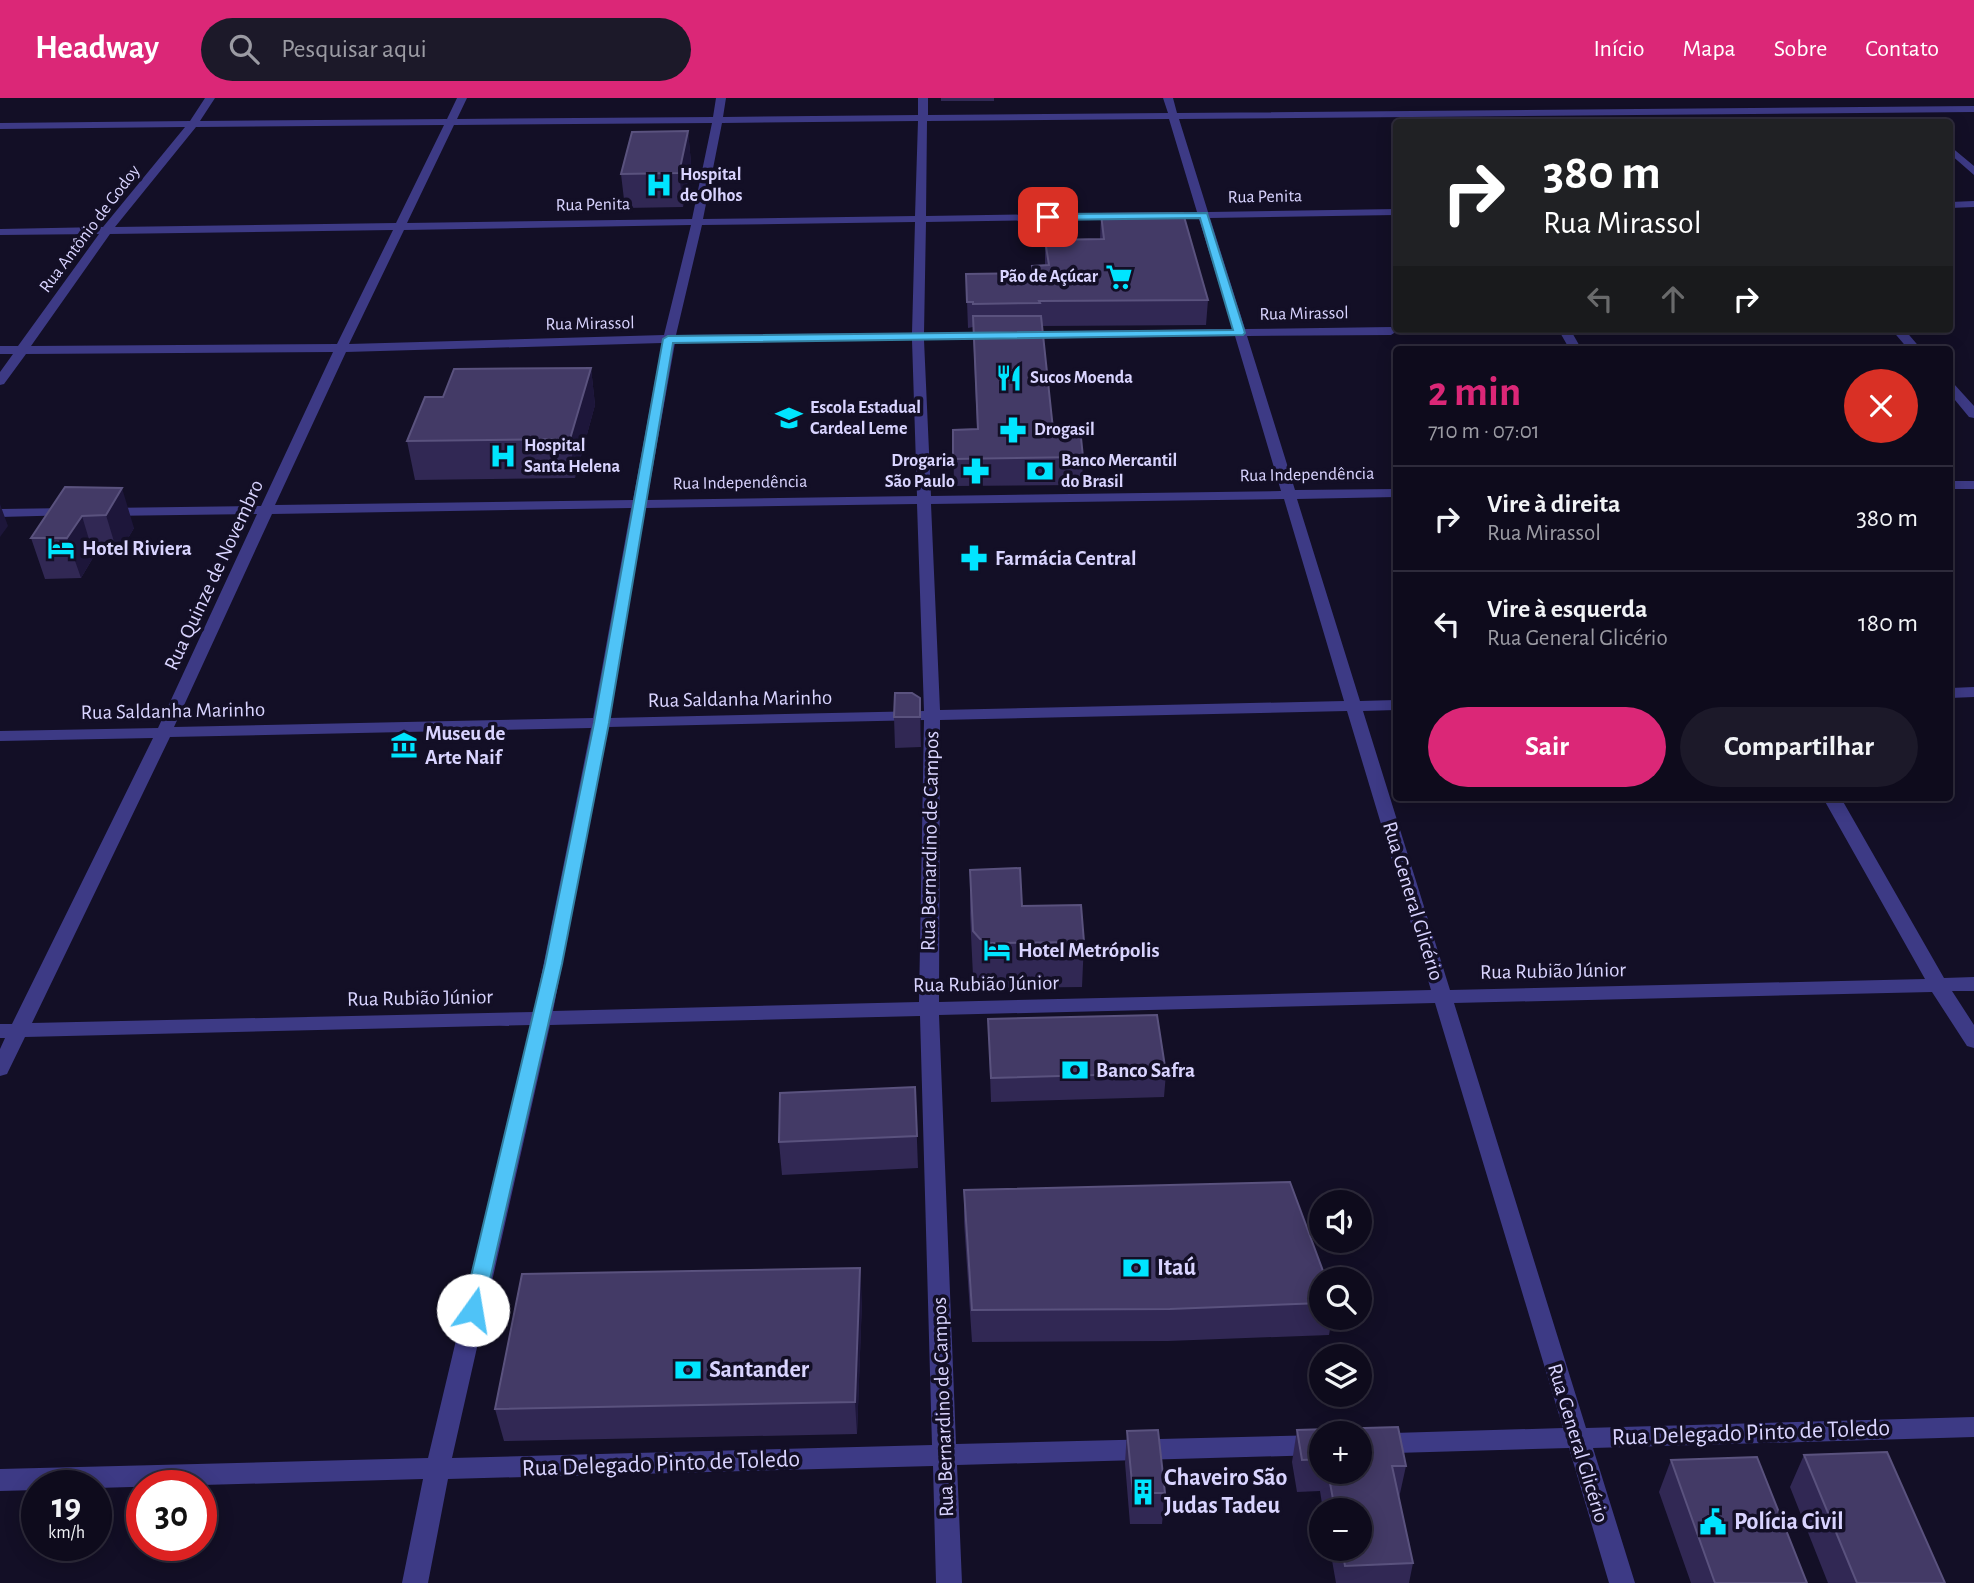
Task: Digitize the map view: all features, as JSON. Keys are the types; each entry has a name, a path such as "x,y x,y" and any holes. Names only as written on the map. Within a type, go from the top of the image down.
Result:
{"street":[{"name":"Rua Antônio de Godoy","path":"0,381 107,230 211,98"},
{"name":"Rua Quinze de Novembro","path":"0,1069 9,1031 164,732 341,348 462,98"},
{"path":"415,1583 435,1470 542,1018 602,723 668,339 697,220 721,98"},
{"name":"Rua Bernardino de Campos","path":"923,98 918,338 932,715 929,1009 949,1583"},
{"name":"Rua General Glicério","path":"1168,98 1622,1583"},
{"path":"1693,98 1712,119"},
{"path":"1896,98 1918,119"},
{"path":"0,126 1974,109"},
{"path":"1953,152 1974,172"},
{"path":"1953,205 1974,204"},
{"name":"Rua Penita","path":"1149,216 1393,212"},
{"name":"Rua Penita","path":"0,232 400,228 697,220 1136,216"},
{"name":"Rua Mirassol","path":"0,350 341,348 668,339 1391,331"},
{"path":"1953,390 1974,414"},
{"path":"1953,485 1974,485"},
{"name":"Rua Independência","path":"0,513 1393,493"},
{"path":"1953,693 1974,692"},
{"name":"Rua Saldanha Marinho","path":"0,736 1393,705"},
{"path":"1834,801 1938,985 1974,1041"},
{"name":"Rua Rubião Júnior","path":"9,1031 1974,984"},
{"name":"Rua Delegado Pinto de Toledo","path":"1372,1444 1974,1427"},
{"name":"Rua Delegado Pinto de Toledo","path":"0,1480 1309,1445"}],"building":[{"path":"688,131 679,173 621,174 632,132"},
{"path":"1183,213 1208,300 967,302 966,274 1033,273 1032,266 1049,265 1045,240 1104,239 1101,214"},
{"path":"973,316 1041,316 1053,429 1080,428 1083,457 953,459 953,430 978,429"},
{"path":"591,368 570,439 407,441 425,397 443,397 454,369"},
{"path":"65,487 122,488 106,515 82,516 67,538 31,538"},
{"path":"895,693 912,693 920,698 920,717 894,717"},
{"path":"1020,868 1022,906 1081,905 1084,942 991,943 980,939 973,931 970,870"},
{"path":"1157,1015 1166,1073 991,1078 988,1019"},
{"path":"915,1087 917,1136 779,1142 780,1093"},
{"name":"Itaú","path":"1290,1182 1309,1233 1309,1253 1316,1253 1322,1267 1309,1267 1309,1303 1170,1309 972,1310 964,1190"},
{"name":"Santander","path":"860,1268 855,1402 495,1409 522,1274"},
{"path":"1398,1427 1406,1466 1392,1466 1413,1563 1345,1566 1344,1561 1372,1561 1372,1498 1333,1498 1330,1484 1372,1484 1372,1428"},
{"path":"1158,1430 1165,1493 1133,1493 1127,1431"},
{"path":"1297,1430 1309,1430 1309,1460 1302,1460"},
{"path":"1887,1452 1945,1583 1857,1583 1804,1455"},
{"path":"1757,1457 1807,1583 1715,1583 1671,1460"}],"place":[{"name":"Hospital de Olhos","path":"659,185"},
{"name":"Pão de Açúcar","path":"1119,277"},
{"name":"Sucos Moenda","path":"1009,378"},
{"name":"Escola Estadual Cardeal Leme","path":"789,418"},
{"name":"Drogasil","path":"1013,430"},
{"name":"Hospital Santa Helena","path":"503,456"},
{"name":"Drogaria São Paulo","path":"976,471"},
{"name":"Banco Mercantil do Brasil","path":"1040,471"},
{"name":"Hotel Riviera","path":"61,548"},
{"name":"Farmácia Central","path":"974,558"},
{"name":"Museu de Arte Naif","path":"404,745"},
{"name":"Hotel Metrópolis","path":"997,950"},
{"name":"Banco Safra","path":"1075,1070"},
{"name":"Itaú","path":"1136,1268"},
{"name":"Santander","path":"688,1370"},
{"name":"Chaveiro São Judas Tadeu","path":"1143,1492"},
{"name":"Polícia Civil","path":"1713,1522"}],"route":[{"path":"473,1310 542,1018 602,723 668,339 1240,333 1204,215 1048,217"}]}
